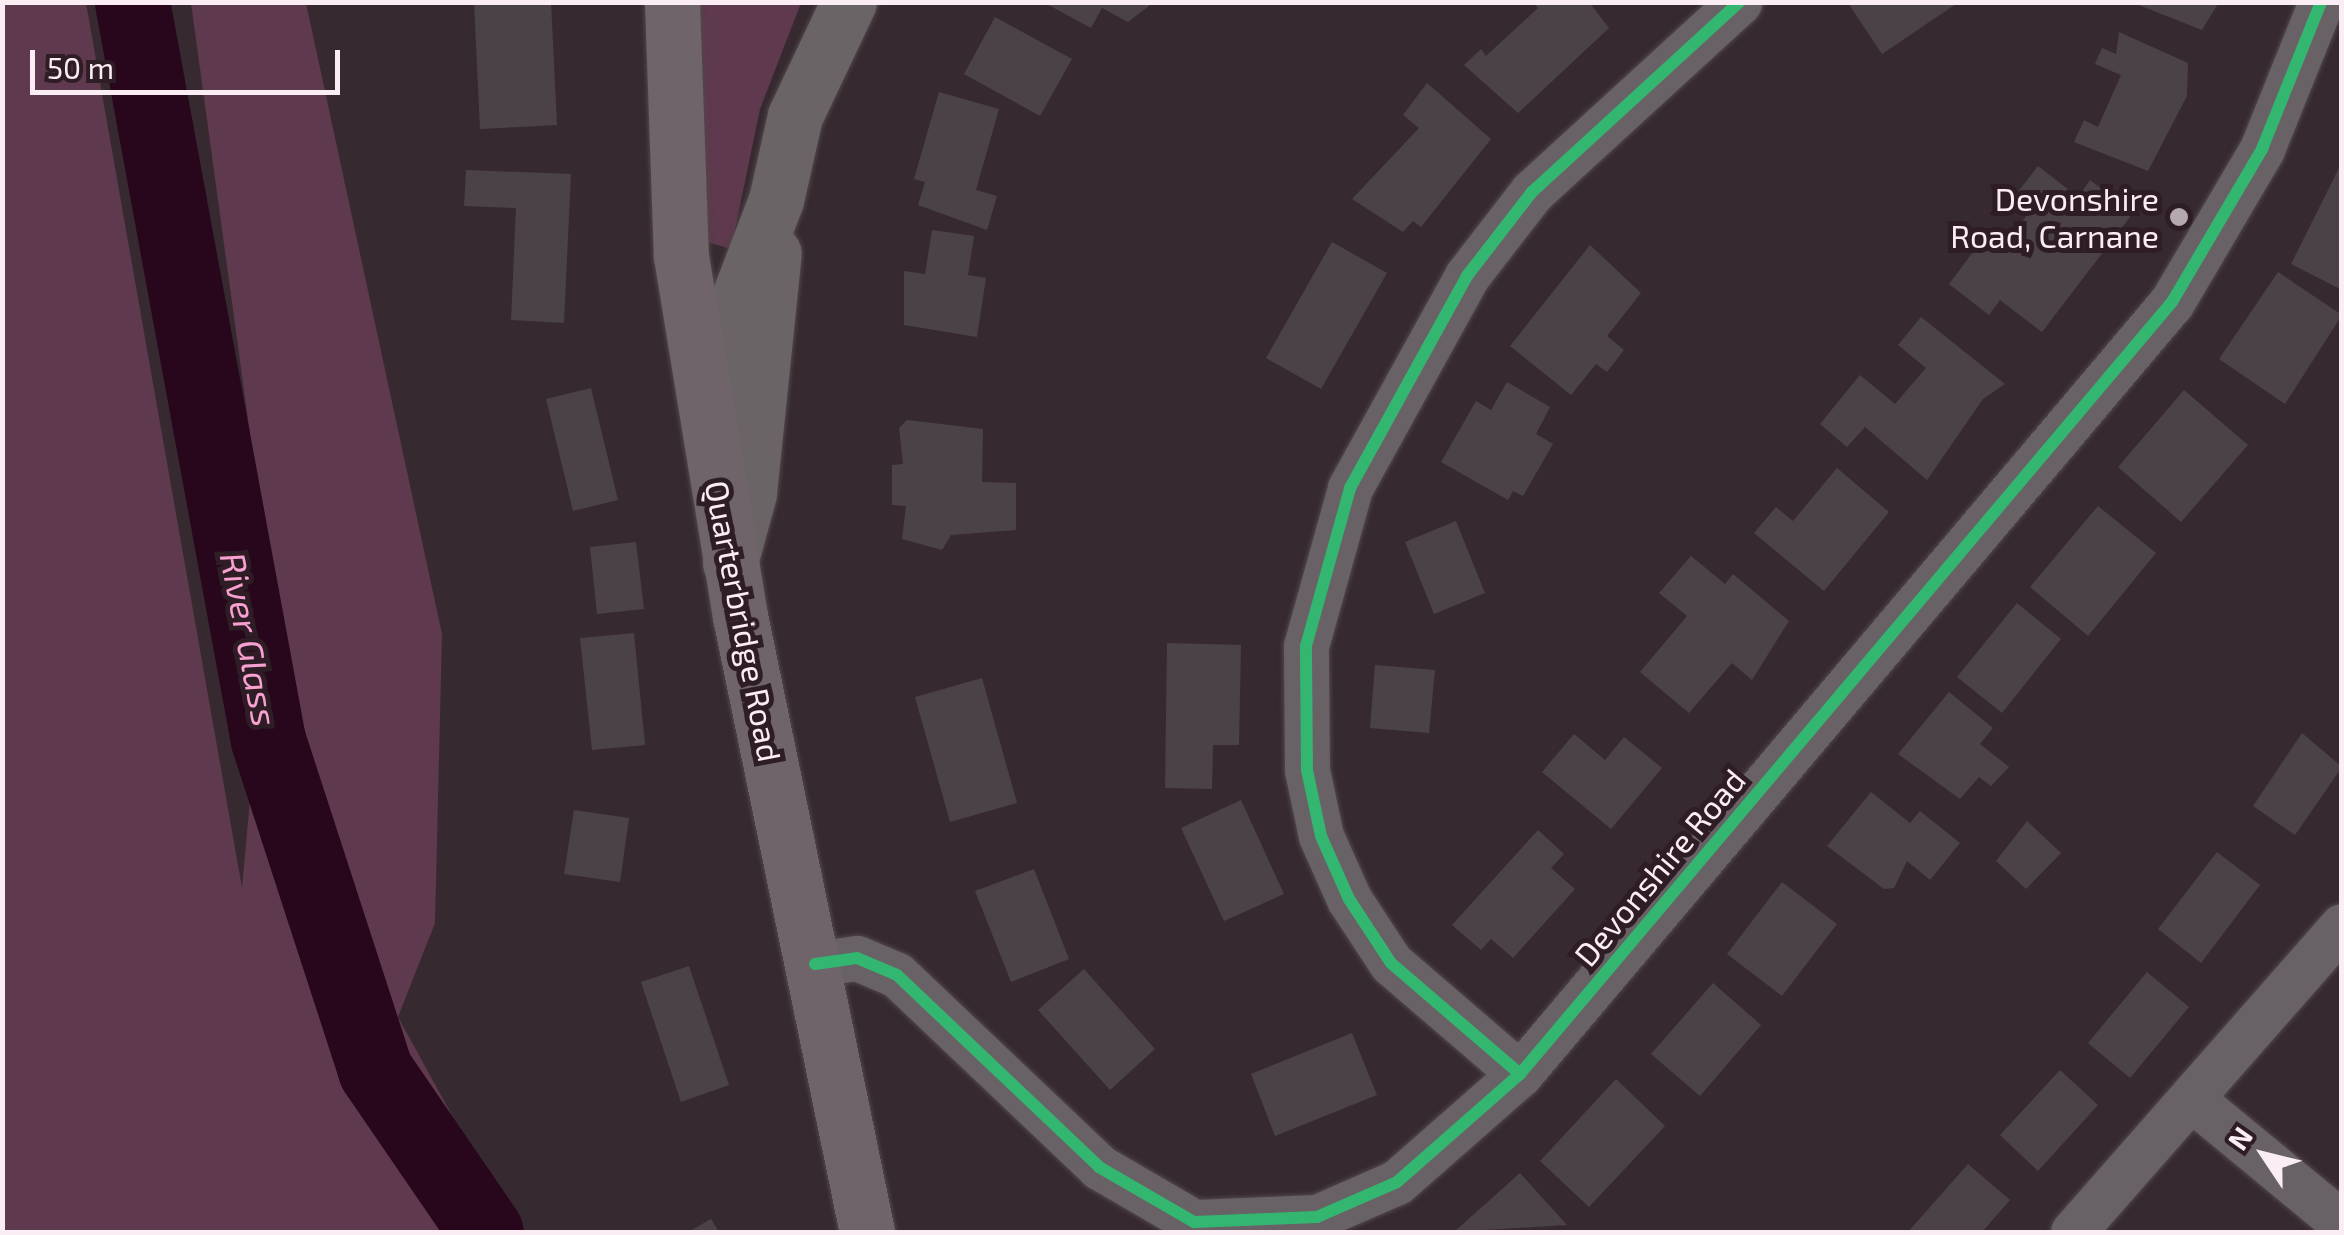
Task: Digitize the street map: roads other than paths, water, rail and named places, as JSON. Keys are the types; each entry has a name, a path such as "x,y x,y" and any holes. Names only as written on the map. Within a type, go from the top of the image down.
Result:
{"highway":[{"name":"Quarterbridge Road","path":"672,2 681,256 730,564 867,1232"}],"main road":[{"path":"707,419 716,357 776,200 796,116 849,2"},
{"path":"730,564 749,492 776,200"}],"street":[{"path":"1520,1074 1392,963 1349,899 1321,836 1307,770 1306,646 1350,488 1467,276 1532,192 1739,2"},
{"name":"Devonshire Road","path":"815,964 857,958 898,976 1099,1167 1194,1227 1271,1224 1352,1202 1430,1159 1520,1074 2172,302 2262,149 2321,2"},
{"path":"2073,1232 2194,1100 2342,926"},
{"path":"2194,1100 2342,1224"}],"waterway":[{"name":"River Glass","path":"132,2 268,740 375,1070 486,1232"}],"place":[{"name":"Devonshire Road, Carnane","path":"2179,217"}]}
